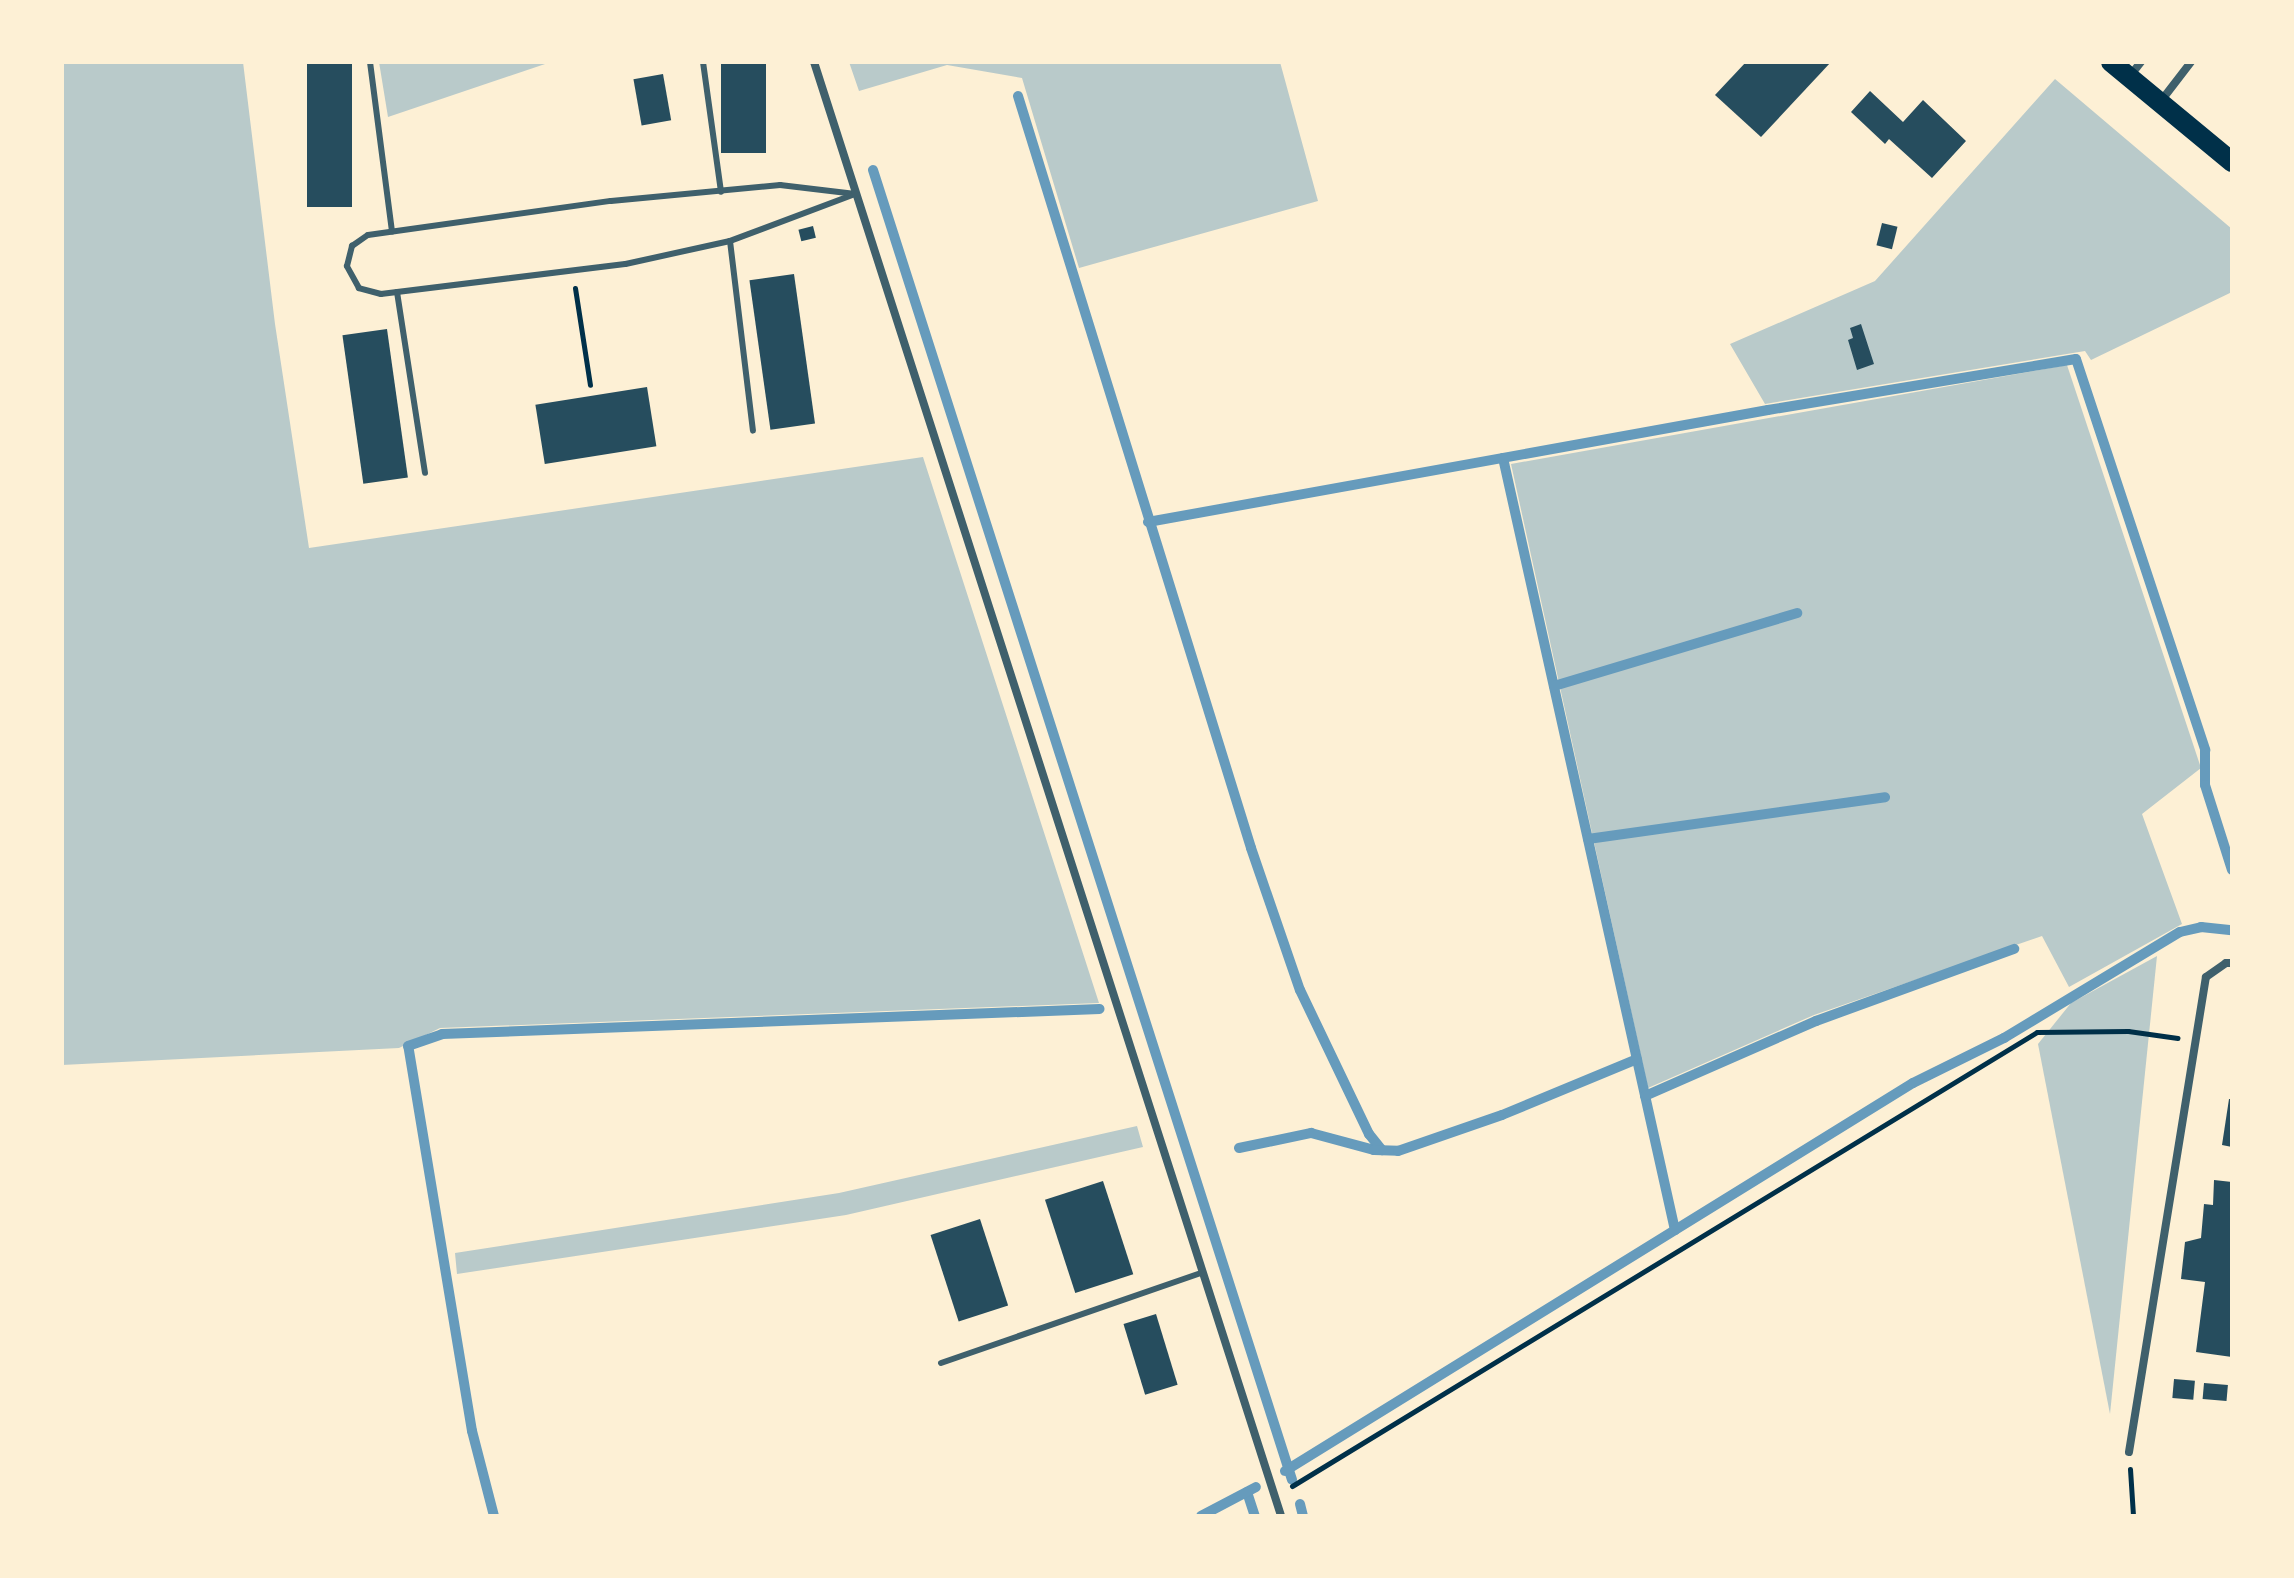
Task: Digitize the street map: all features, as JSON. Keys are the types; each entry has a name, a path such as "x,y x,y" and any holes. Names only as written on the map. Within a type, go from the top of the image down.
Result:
{"main road":[{"path":"2111,62 2135,69 2160,102 2232,162"}],"street":[{"path":"814,62 1281,1516"},
{"path":"2160,102 2191,62"},
{"path":"2129,1452 2206,977 2226,963 2232,963"}],"lane":[{"path":"370,62 392,232"},
{"path":"703,62 721,192"},
{"path":"780,185 855,194 730,241 625,264 381,294 359,288 347,266 352,246 368,235 611,201 780,185"},
{"path":"730,241 753,431"},
{"path":"397,292 425,473"},
{"path":"941,1363 1201,1273"}],"path":[{"path":"572,270 590,385"},
{"path":"1274,1496 2037,1032 2128,1031 2195,1041"},
{"path":"2129,1452 2133,1516"}],"shaded area":[{"path":"62,62 243,62 275,324 309,548 923,457 1099,1003 440,1028 399,1048 62,1065"},
{"path":"379,62 551,62 388,117"},
{"path":"849,62 1280,62 1318,201 1079,268 1022,78 947,65 859,91"},
{"path":"2055,79 2232,229 2232,292 2091,360 2085,351 1765,404 1730,344 1875,281"},
{"path":"2067,365 2201,768 2142,814 2182,924 2069,987 2042,936 1814,1015 1648,1088 1511,464"},
{"path":"2157,956 2110,1414 2038,1044 2071,1003"},
{"path":"1137,1126 1143,1147 846,1215 457,1274 455,1253 839,1193"}],"building":[{"path":"307,62 352,62 352,207 307,207"},
{"path":"721,62 766,62 766,153 721,153"},
{"path":"1746,62 1831,62 1761,137 1715,95"},
{"path":"663,74 671,120 642,125 633,79"},
{"path":"1870,91 1903,122 1923,100 1966,141 1932,178 1889,139 1885,144 1851,112"},
{"path":"1882,223 1898,227 1892,249 1876,245"},
{"path":"813,226 816,238 801,241 798,230"},
{"path":"794,274 815,424 770,430 749,280"},
{"path":"1861,324 1874,364 1857,370 1848,340 1853,338 1850,328"},
{"path":"387,329 408,478 363,484 342,335"},
{"path":"647,387 656,446 545,464 535,405"},
{"path":"2229,1099 2232,1099 2232,1147 2222,1145"},
{"path":"2214,1180 2232,1182 2232,1357 2196,1352 2205,1282 2181,1279 2185,1242 2201,1238 2204,1204 2213,1205"},
{"path":"1103,1181 1133,1274 1075,1293 1045,1200"},
{"path":"980,1219 1008,1306 959,1322 931,1235"},
{"path":"1156,1314 1178,1385 1145,1395 1123,1324"},
{"path":"2174,1379 2195,1381 2193,1400 2172,1398"},
{"path":"2204,1383 2228,1385 2227,1401 2203,1399"}],"waterway":[{"path":"1018,96 1251,848 1300,990 1369,1134 1382,1150"},
{"path":"873,170 1292,1480"},
{"path":"1148,522 1768,410 2076,359 2205,750 2205,785 2232,870"},
{"path":"1503,458 1675,1230"},
{"path":"1554,686 1797,613"},
{"path":"1588,839 1885,797"},
{"path":"1285,1471 1913,1083 2004,1038 2180,932 2201,927 2232,930"},
{"path":"1645,1096 1816,1021 2014,949"},
{"path":"494,1516 472,1431 408,1046 442,1034 1100,1009"},
{"path":"1239,1148 1311,1133 1374,1150 1398,1151 1502,1115 1637,1059"},
{"path":"1201,1516 1256,1487"},
{"path":"1247,1492 1255,1516"},
{"path":"1300,1504 1303,1516"}]}
